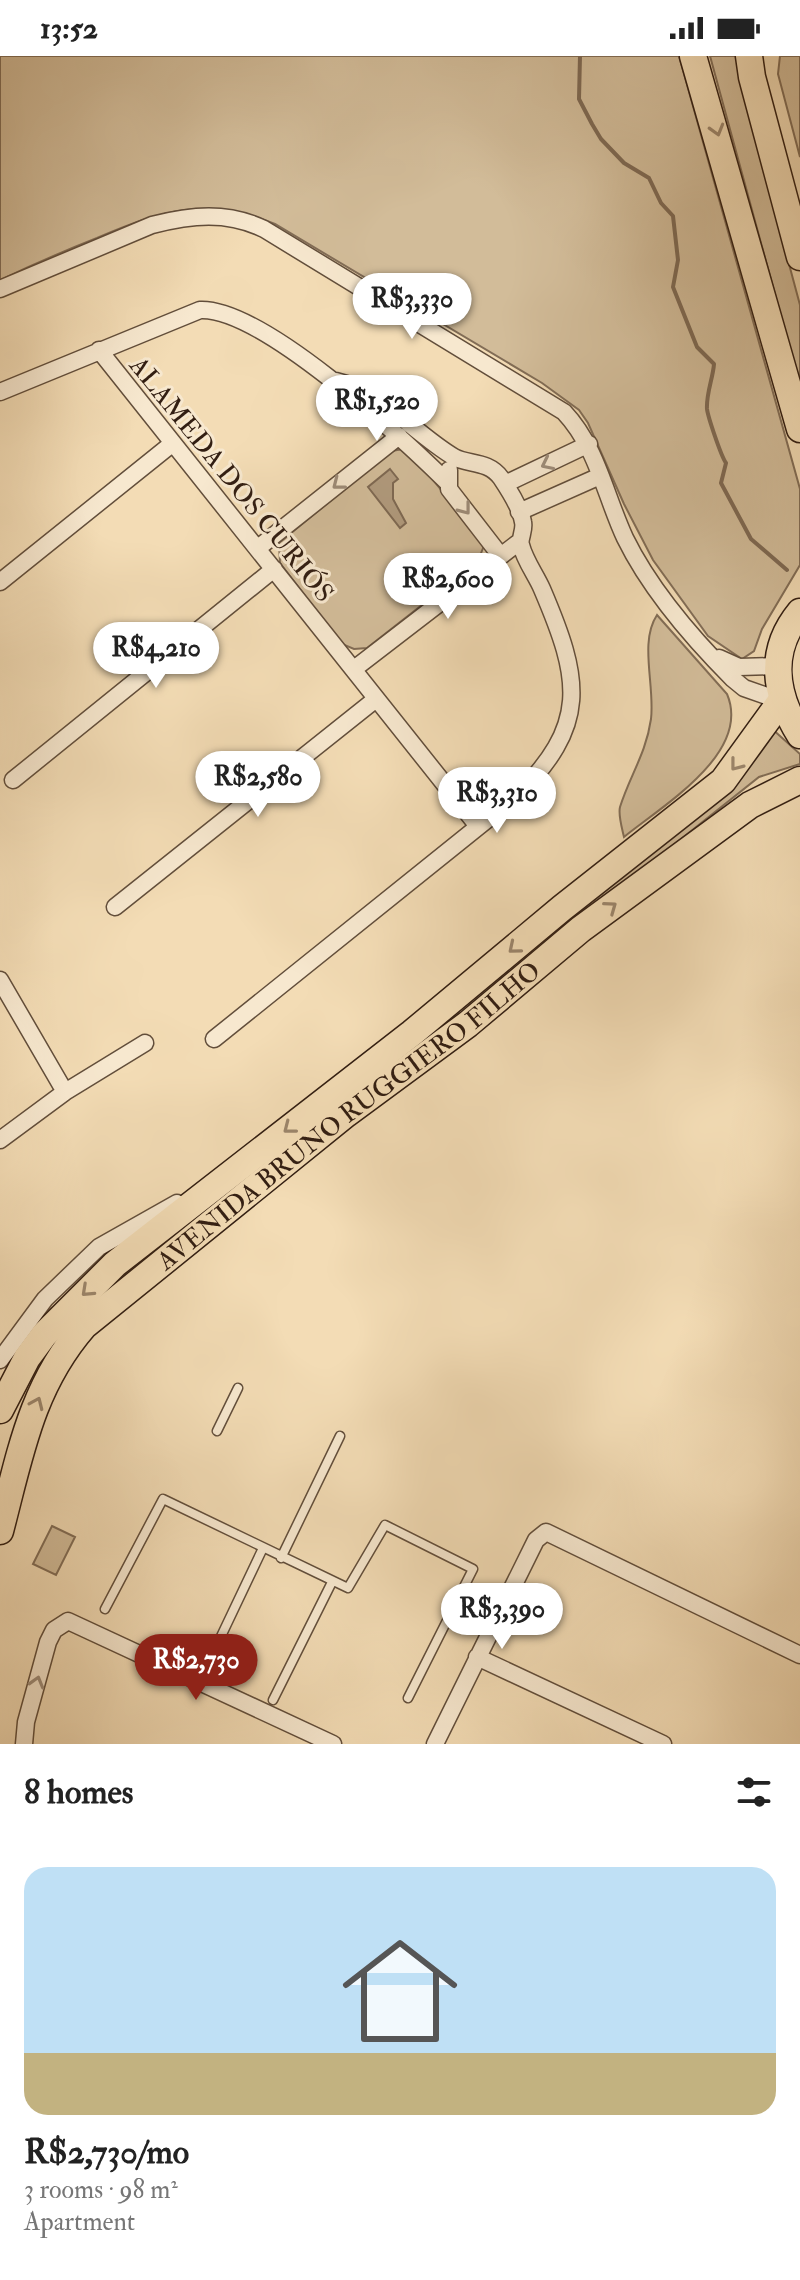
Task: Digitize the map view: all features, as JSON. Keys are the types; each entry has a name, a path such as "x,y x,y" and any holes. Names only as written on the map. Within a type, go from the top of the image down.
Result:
{"main road":[{"path":"693,56 800,429"},
{"path":"749,56 755,92 800,257"},
{"path":"799,612 783,640 778,666 781,701 800,735"},
{"name":"AVENIDA BRUNO RUGGIERO FILHO","path":"0,1410 27,1358 66,1310 115,1264 412,1033 562,908 723,781 781,701"},
{"name":"AVENIDA BRUNO RUGGIERO FILHO","path":"2,1514 19,1448 37,1401 56,1362 84,1326 346,1114 468,1024 581,929 750,805 800,780"},
{"path":"562,908 581,929"}],"street":[{"path":"0,289 152,225 190,216 242,220 277,237 548,400 573,421 589,444 626,540 644,570 710,653 744,688 781,701"},
{"path":"2,392 200,310 227,312 336,381 399,436 446,481 500,555"},
{"name":"ALAMEDA DOS CURIÓS","path":"99,350 477,825"},
{"path":"214,1039 514,798 546,768 565,733 573,698 562,642 519,542 523,522 500,476 480,463 457,459 386,408 348,384 336,381"},
{"path":"258,548 399,436"},
{"path":"0,582 173,443"},
{"path":"505,484 589,444"},
{"path":"446,481 457,459"},
{"path":"519,512 600,476"},
{"path":"354,669 519,542"},
{"path":"13,780 274,569"},
{"path":"710,653 739,667 778,666"},
{"path":"115,907 376,699"},
{"path":"0,980 65,1092"},
{"path":"0,1140 65,1092 145,1043"},
{"name":"AVENIDA BRUNO RUGGIERO FILHO","path":"0,1360 45,1299 99,1247 224,1177"},
{"path":"435,1744 536,1540 546,1532 800,1655"},
{"path":"24,1744 26,1722 48,1642 54,1630 68,1621 333,1744"},
{"path":"477,1657 663,1744"}],"lane":[{"path":"217,1431 238,1388"},
{"path":"281,1558 340,1436"},
{"path":"105,1609 163,1499 348,1588 385,1525 473,1569 408,1698"},
{"path":"206,1668 263,1548"},
{"path":"273,1700 332,1582"}],"shaded area":[{"path":"0,56 679,56 800,489 800,565 762,629 754,651 742,659 708,636 653,560 579,410 542,383 275,224 227,210 185,210 164,214 121,228 0,280"},
{"path":"710,56 742,56 760,156 800,305 800,386"},
{"path":"780,56 800,56 800,157 778,74"},
{"path":"404,449 410,452 485,543 478,561 367,648 354,649 342,644 280,563 279,543 391,451"},
{"path":"390,469 398,479 393,483 393,499 406,523 400,528 368,487"},
{"path":"657,615 727,694 731,716 727,737 699,776 624,837 620,807 651,719 648,651"},
{"path":"770,727 800,754 800,764 759,777 587,914 580,912"},
{"path":"52,1526 75,1537 56,1575 33,1564"}],"waterway":[{"path":"580,56 579,99 592,124 601,139 624,163 649,178 661,203 673,216 678,260 673,287 697,347 714,364 707,409 726,463 721,483 751,539 787,570"}]}
